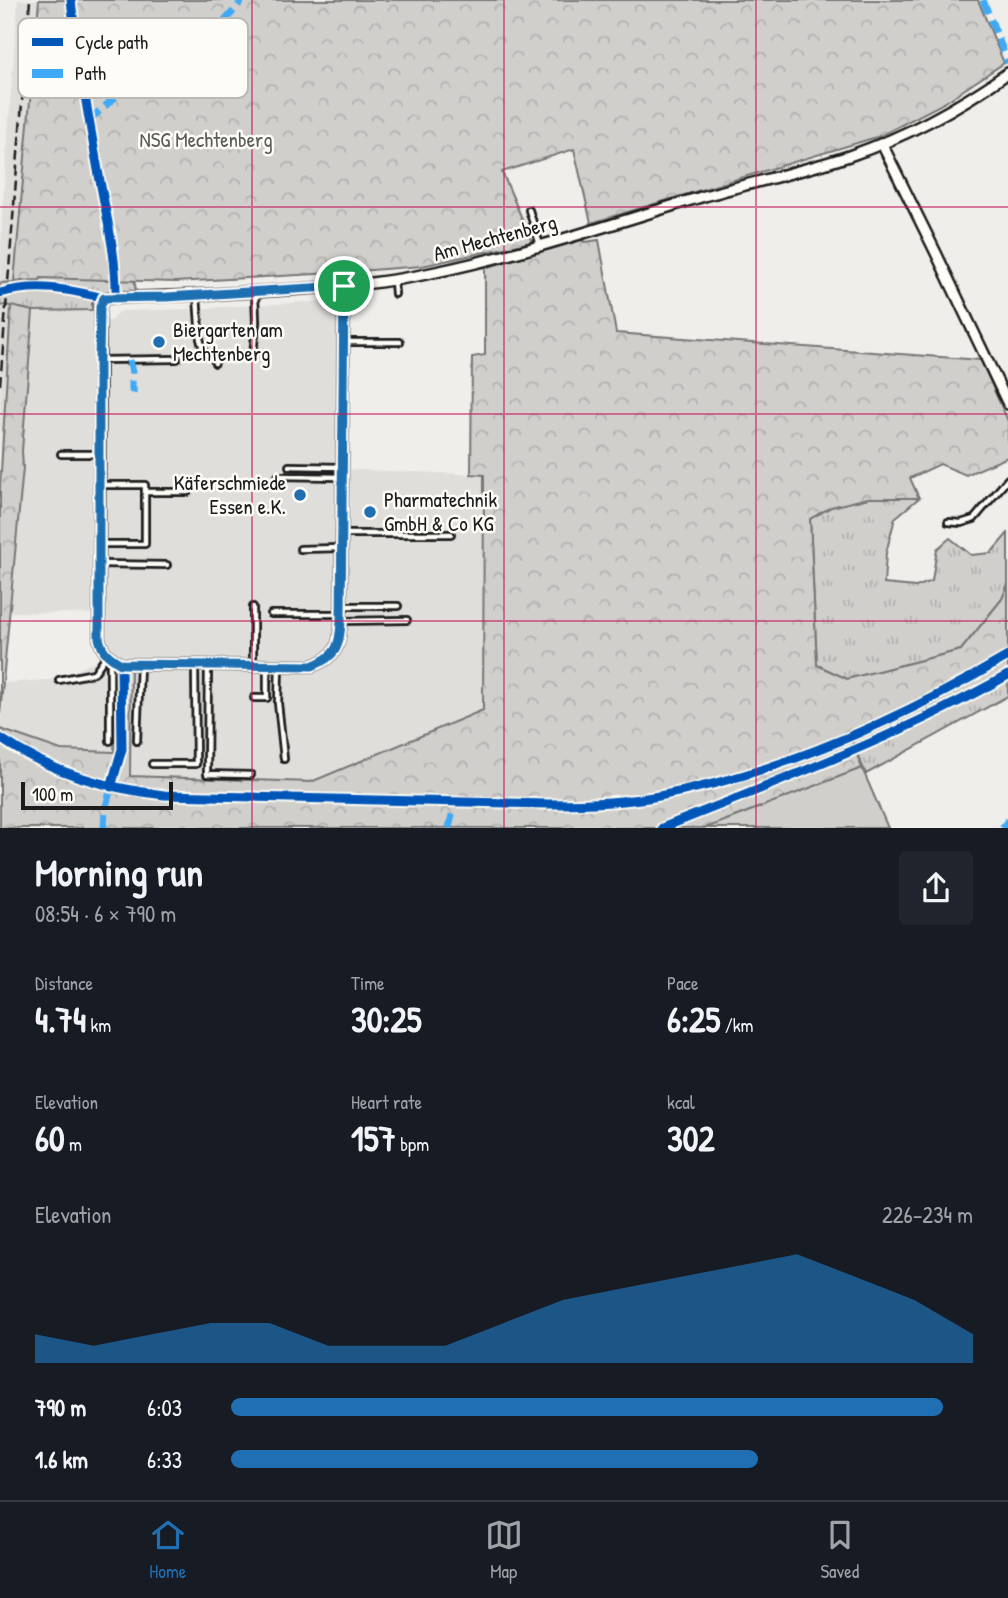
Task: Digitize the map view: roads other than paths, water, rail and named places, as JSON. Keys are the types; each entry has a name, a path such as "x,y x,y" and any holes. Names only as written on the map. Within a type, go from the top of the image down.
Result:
{"street":[{"name":"Am Mechtenberg","path":"99,360 100,307 104,298 344,286 431,274 848,156 882,144 936,117 1008,73"},
{"path":"882,144 1008,404"},
{"path":"99,360 101,647 108,657 121,664 312,666 325,661 338,645 341,614 344,286"}],"lane":[{"path":"529,210 540,245"},
{"path":"394,280 394,293"},
{"path":"253,356 255,292"},
{"path":"197,295 200,339 205,355 216,355 215,363"},
{"path":"343,342 400,342"},
{"path":"99,360 177,359"},
{"path":"61,454 99,454"},
{"path":"289,466 342,472"},
{"path":"278,476 342,472"},
{"path":"948,522 961,523 975,519 1008,479"},
{"path":"99,485 145,485 145,544 99,544"},
{"path":"145,492 188,492"},
{"path":"341,534 451,534"},
{"path":"300,549 341,548"},
{"path":"99,564 167,565"},
{"path":"341,614 398,606"},
{"path":"253,607 253,666"},
{"path":"271,614 341,614 407,620"},
{"path":"59,680 94,673 108,657"},
{"path":"108,657 110,741"},
{"path":"137,741 140,664"},
{"path":"152,764 196,764 195,666"},
{"path":"208,666 207,774 251,775"},
{"path":"254,698 267,698 267,666"},
{"path":"279,666 278,703 284,759"}],"railway":[{"path":"29,18 30,0"},
{"path":"0,385 22,98"}],"place":[{"name":"Biergarten am Mechtenberg","path":"159,342"},
{"name":"Käferschmiede Essen e.K.","path":"300,495"},
{"name":"Pharmatechnik GmbH & Co KG","path":"370,512"}],"park label":[{"name":"NSG Mechtenberg","path":"206,140"}]}
